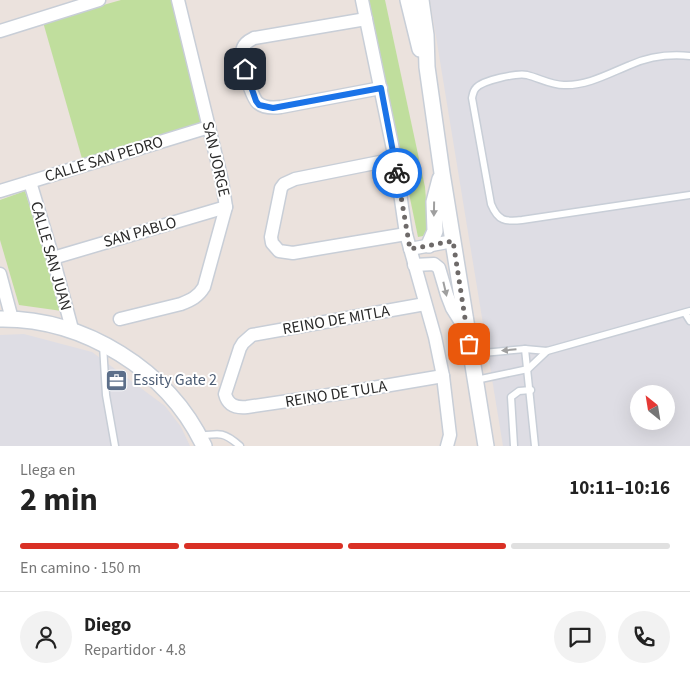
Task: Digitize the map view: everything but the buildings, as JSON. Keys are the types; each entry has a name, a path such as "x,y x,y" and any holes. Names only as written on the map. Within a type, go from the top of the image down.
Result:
{"street":[{"path":"0,31 98,0"},
{"name":"SAN JORGE","path":"120,319 181,304 190,301 200,294 204,287 226,207 222,181 178,0"},
{"path":"362,0 395,159 406,234 435,337 443,376 450,435 447,446"},
{"path":"415,2 405,15 421,35"},
{"path":"415,2 427,66 442,173 486,446"},
{"path":"366,19 254,38 244,45 241,55 254,97 259,105 281,107 381,88"},
{"name":"CALLE SAN PEDRO","path":"0,192 208,127"},
{"path":"395,159 284,184 280,193 271,237 272,243 279,251 293,253 406,234"},
{"path":"429,245 435,231 434,202 442,173"},
{"name":"CALLE SAN JUAN","path":"30,182 72,330"},
{"name":"SAN PABLO","path":"53,258 226,207"},
{"path":"410,249 453,241"},
{"path":"414,265 434,264 439,268 452,308 467,332"},
{"path":"0,274 6,319 72,330 103,344 135,364 158,383 187,415 202,441"},
{"name":"REINO DE MITLA","path":"229,403 226,399 225,389 240,348 247,338 259,333 425,304"},
{"name":"REINO DE TULA","path":"229,403 236,407 247,407 443,376"}],"lane":[{"path":"690,56 646,59 596,79 564,86 519,74 480,84 473,92 472,98 491,204 498,217 504,220 512,222 690,195"},
{"path":"472,354 525,349 547,351 687,312 690,321"},
{"path":"103,344 106,395 115,446"},
{"path":"525,349 531,390 535,446"},
{"path":"476,380 528,369 547,351"},
{"path":"514,446 511,397 519,391 531,390"},
{"path":"202,441 219,433 224,434 240,446"}],"shaded area":[{"path":"430,0 690,0 690,446 503,446"},
{"path":"24,334 92,352 165,406 181,427 190,446 0,446 0,335"}],"green space":[{"path":"121,0 173,0 204,123 83,162 43,22"},
{"path":"369,0 385,0 425,187 428,227 423,236 418,237"},
{"path":"25,191 62,311 19,305 0,240 0,200"}],"way so far":[{"path":"397,173 410,249 453,241 469,344"}],"place":[{"name":"Essity Gate 2","path":"117,380"}],"route":[{"path":"245,69 256,101 259,105 273,108 381,88 397,173"}]}
